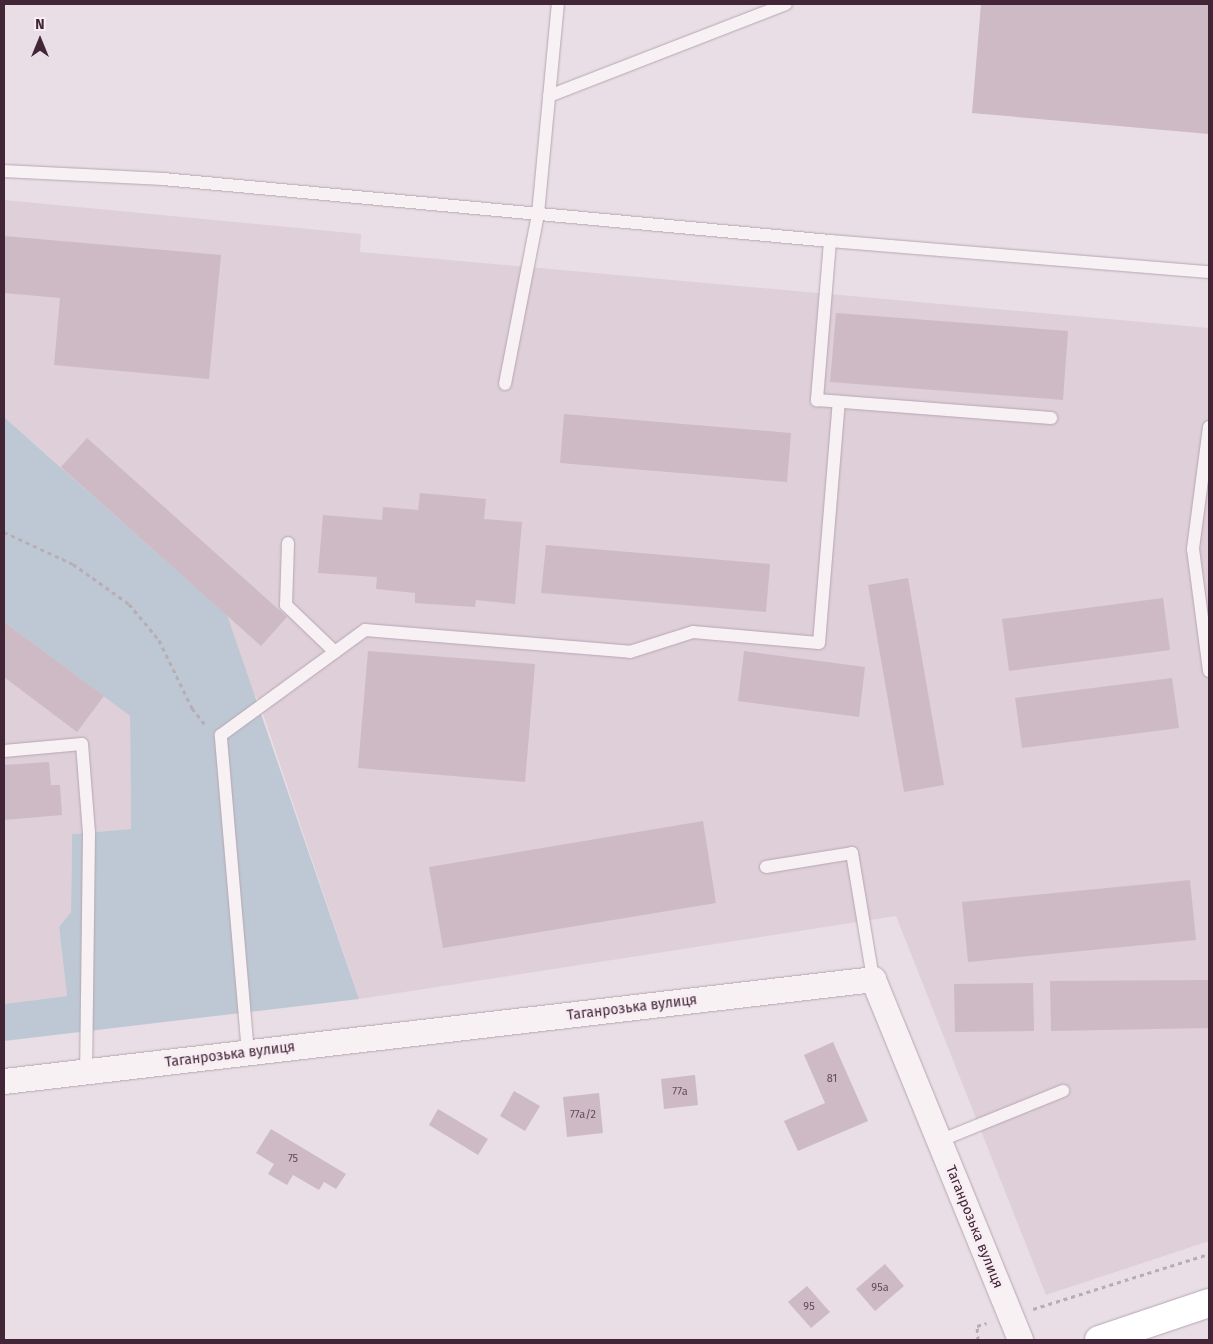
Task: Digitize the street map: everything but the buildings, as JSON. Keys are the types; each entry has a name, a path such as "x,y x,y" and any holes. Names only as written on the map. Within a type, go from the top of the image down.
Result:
{"highway":[{"path":"1099,1340 1209,1303"}],"street":[{"name":"Таганрозька вулиця","path":"4,1081 873,979 1020,1340"}],"lane":[{"path":"505,384 538,214 558,4"},
{"path":"549,96 786,4"},
{"path":"4,171 163,179 830,242 1209,272"},
{"path":"830,242 817,400 1050,418"},
{"path":"248,1053 221,735 365,630 630,652 693,632 819,643 839,402"},
{"path":"1209,427 1193,549 1209,671"},
{"path":"288,543 286,605 335,652"},
{"path":"4,751 82,744 89,833 86,1072"},
{"path":"766,867 852,853 873,979"},
{"path":"939,1142 1063,1091"}],"path":[{"path":"4,532 73,564 129,604 159,640 201,722 221,735"},
{"path":"1010,1316 1209,1254"}],"shaded area":[{"path":"4,200 361,234 360,252 1209,328 1209,1241 1046,1295 896,916 359,999 258,699 61,467 4,417"},
{"path":"4,417 227,615 359,999 4,1041 4,1004 67,996 59,927 71,912 72,834 131,829 130,716 4,622"},
{"path":"4,622 130,716 131,829 72,834 71,912 59,928 67,996 4,1004"}]}
